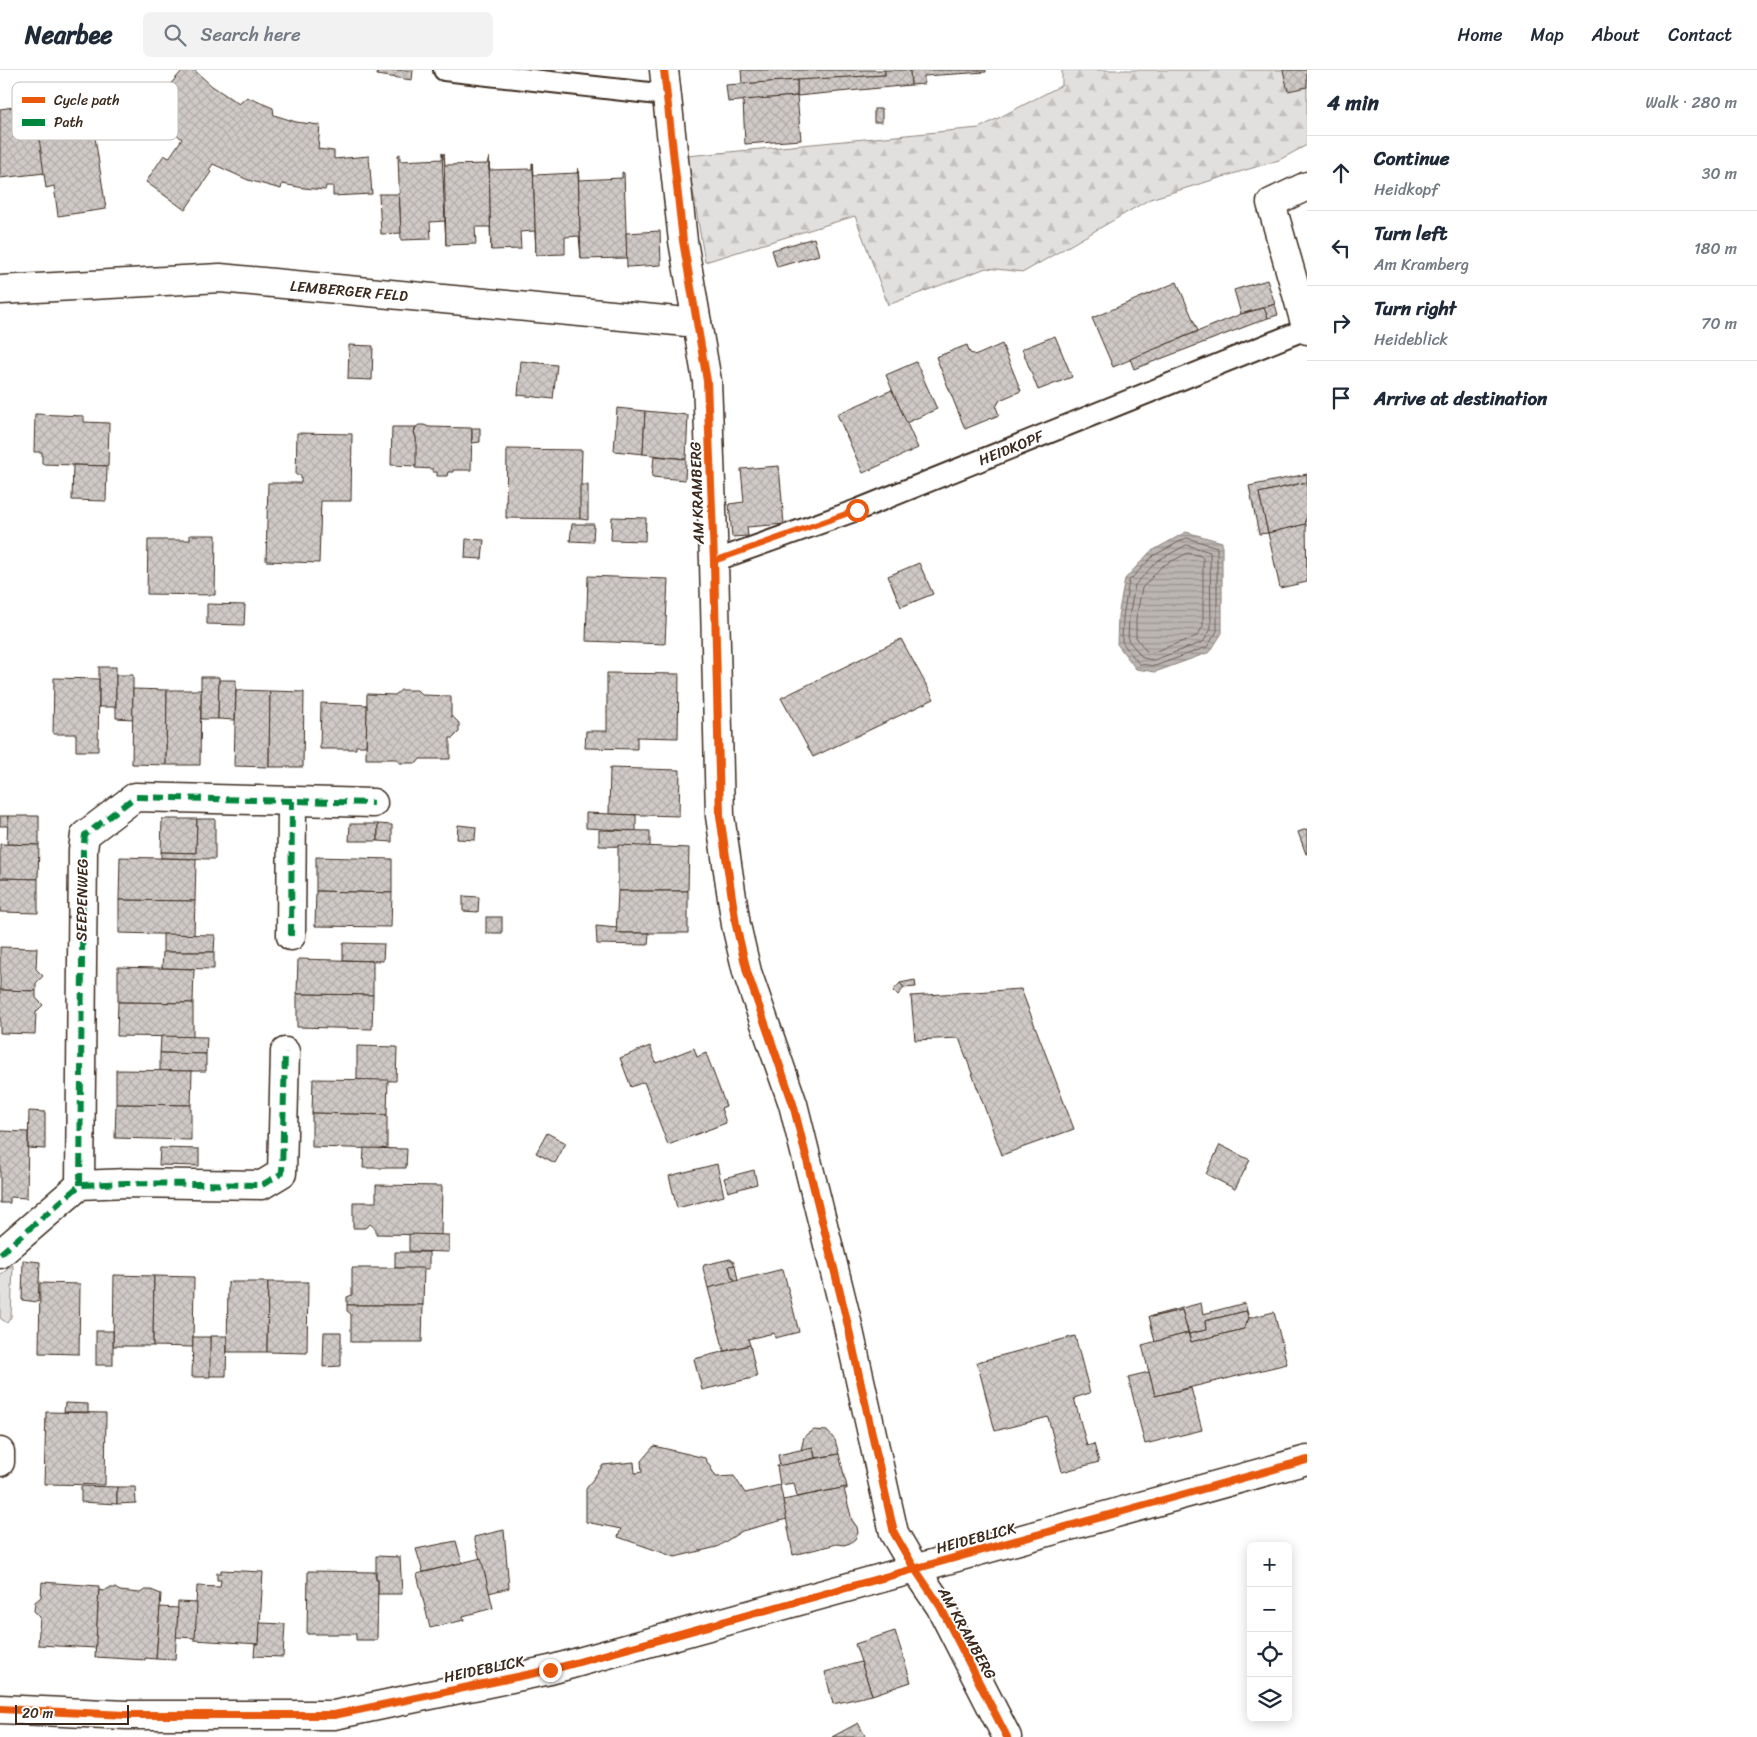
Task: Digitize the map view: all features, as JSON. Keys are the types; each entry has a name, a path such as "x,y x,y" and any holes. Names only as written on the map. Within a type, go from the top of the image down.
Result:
{"street":[{"name":"AM KRAMBERG","path":"666,82 683,241 706,381 714,561 720,816 736,925 747,972 793,1104 846,1317 894,1533 914,1569 940,1606 1007,1737"},
{"name":"HEIDKOPF","path":"1307,186 1271,203 1307,330"},
{"name":"LEMBERGER FELD","path":"0,290 220,278 697,324"},
{"name":"SEEPENWEG","path":"80,1185 83,850 86,835 135,797 373,803"},
{"path":"291,936 292,801"},
{"path":"0,1254 80,1185 127,1183 262,1185 282,1172 285,1052"},
{"path":"0,1452 0,1462"},
{"name":"HEIDEBLICK","path":"0,1709 126,1715 334,1715 550,1670 1307,1460"}],"lane":[{"path":"444,70 666,82"},
{"name":"HEIDKOPF","path":"714,561 857,510 1307,330"}],"green space":[{"path":"1062,70 1307,70 1307,145 1279,160 1150,199 1024,272 986,268 888,305 855,216 705,262 687,156 979,128 1062,85"},
{"path":"13,1265 11,1317 7,1323 0,1318 0,1275"}],"water":[{"path":"1186,532 1222,542 1222,633 1210,652 1155,672 1136,669 1117,644 1118,616 1125,579 1150,552"}],"building":[{"path":"183,70 194,70 212,86 239,104 247,97 273,108 274,115 296,122 320,125 318,149 334,151 334,159 369,156 372,194 333,196 333,186 326,186 325,190 282,184 281,189 248,180 213,164 209,170 211,172 185,210 146,182 164,155 169,158 182,139 178,135 178,82 172,82"},
{"path":"378,70 413,70 412,80 377,75"},
{"path":"741,70 885,70 885,75 742,84"},
{"path":"885,70 910,70 911,85 797,96 797,80 885,75"},
{"path":"910,70 986,70 986,72 924,76 924,84 911,85"},
{"path":"1283,70 1307,70 1307,87 1288,91"},
{"path":"797,80 797,96 728,102 726,85"},
{"path":"797,96 801,140 745,144 743,100"},
{"path":"12,107 12,140 40,140 45,173 0,178 0,109"},
{"path":"874,109 882,109 882,122 874,122"},
{"path":"39,140 95,140 106,209 58,216 54,186 46,188"},
{"path":"444,153 445,165 487,164 489,158 491,250 490,227 475,227 476,244 446,245"},
{"path":"400,154 400,161 442,159 445,221 430,222 431,239 401,240 398,155"},
{"path":"533,163 536,255 535,231 520,232 521,249 491,250 489,170 532,169"},
{"path":"533,163 534,175 577,173 578,168 581,259 579,236 565,237 565,254 536,255"},
{"path":"578,168 579,180 622,178 622,172 624,173 627,258 581,259"},
{"path":"379,194 399,194 401,233 381,234"},
{"path":"660,231 661,265 627,267 626,233"},
{"path":"814,238 819,255 777,267 772,250"},
{"path":"1267,280 1275,304 1241,314 1234,290"},
{"path":"1177,282 1198,331 1113,367 1092,318"},
{"path":"1275,304 1278,315 1268,318 1264,308"},
{"path":"1264,308 1268,318 1134,369 1130,359 1241,314"},
{"path":"1055,336 1072,377 1038,390 1022,349"},
{"path":"1002,344 1021,391 1000,400 996,407 999,415 965,429 936,357 967,345 970,353 977,355"},
{"path":"349,345 373,346 372,380 348,379"},
{"path":"521,361 557,365 553,399 518,395"},
{"path":"916,362 937,409 906,423 886,375"},
{"path":"892,390 918,448 863,473 837,414"},
{"path":"617,408 645,411 643,454 614,451"},
{"path":"645,411 688,415 686,459 643,454"},
{"path":"35,414 84,416 84,422 109,423 108,466 42,464 42,452 34,452"},
{"path":"419,425 472,428 471,470 453,470 453,472 448,472 447,476 437,476 437,472 433,472 433,469 415,468 416,438 414,432"},
{"path":"392,427 416,427 414,432 416,438 416,466 391,465"},
{"path":"472,428 480,428 480,442 472,443"},
{"path":"297,433 352,434 351,501 321,501 319,563 266,561 268,483 301,483 301,475 296,475"},
{"path":"507,449 582,450 580,519 506,518"},
{"path":"654,456 686,459 685,480 652,477"},
{"path":"73,465 107,466 106,501 72,500"},
{"path":"779,466 784,524 747,527 748,536 732,537 729,504 744,502 741,469"},
{"path":"1307,474 1307,482 1259,493 1268,533 1259,534 1249,486"},
{"path":"1307,482 1306,524 1268,533 1259,493"},
{"path":"580,485 588,485 588,520 580,519"},
{"path":"612,517 646,518 645,541 611,540"},
{"path":"572,524 594,524 593,542 570,541"},
{"path":"1306,524 1307,582 1280,588 1268,533"},
{"path":"190,535 216,535 215,595 147,594 148,540 190,540"},
{"path":"466,539 484,540 482,559 465,558"},
{"path":"919,563 933,594 901,607 888,576"},
{"path":"588,576 668,579 665,644 586,641"},
{"path":"207,604 245,605 244,625 207,624"},
{"path":"901,639 934,699 813,757 781,698"},
{"path":"99,667 116,667 116,707 99,707"},
{"path":"607,673 679,674 678,738 637,737 637,749 585,748 586,731 607,731"},
{"path":"116,675 133,675 133,719 116,718"},
{"path":"201,677 219,677 218,719 201,719"},
{"path":"54,678 99,679 98,751 76,751 76,734 53,734"},
{"path":"219,680 236,680 235,720 218,719"},
{"path":"133,689 167,690 166,765 132,764"},
{"path":"167,690 201,690 200,765 166,765"},
{"path":"236,690 270,691 269,767 234,766"},
{"path":"401,690 417,690 422,695 451,696 451,717 459,723 459,732 453,738 450,738 450,759 420,759 417,763 399,763 396,759 366,759 367,694 395,695"},
{"path":"270,691 304,692 303,767 269,767"},
{"path":"321,703 367,705 366,746 356,746 356,749 320,749"},
{"path":"610,768 680,770 679,816 609,814"},
{"path":"586,813 636,815 636,831 586,828"},
{"path":"0,816 8,816 8,826 0,826"},
{"path":"8,816 39,816 39,845 7,844"},
{"path":"162,819 197,819 196,853 161,852"},
{"path":"197,819 215,819 215,859 161,858 161,852 196,853"},
{"path":"350,824 378,824 378,841 349,841"},
{"path":"378,824 392,825 392,842 378,841"},
{"path":"458,825 476,827 475,840 457,839"},
{"path":"1307,829 1307,854 1306,854 1298,832"},
{"path":"599,830 650,831 650,847 599,846"},
{"path":"0,844 39,845 38,879 0,878"},
{"path":"618,845 689,848 688,891 618,891"},
{"path":"120,857 196,859 195,901 119,900"},
{"path":"316,857 392,859 392,893 316,891"},
{"path":"0,878 38,879 38,913 0,912"},
{"path":"316,891 392,893 391,927 315,926"},
{"path":"618,891 688,891 688,933 616,933"},
{"path":"463,896 479,897 478,912 463,911"},
{"path":"119,900 195,901 194,935 119,933"},
{"path":"486,917 502,917 502,933 486,933"},
{"path":"596,926 617,928 616,933 649,933 648,945 597,944"},
{"path":"163,934 215,935 214,952 163,952"},
{"path":"343,943 384,944 383,961 343,960"},
{"path":"0,947 37,948 36,969 43,976 36,983 36,991 0,990"},
{"path":"163,952 214,952 214,969 162,968"},
{"path":"298,959 373,961 373,995 297,994"},
{"path":"118,967 194,969 193,1003 118,1002"},
{"path":"915,980 916,987 904,988 900,983"},
{"path":"900,983 904,988 898,995 893,991"},
{"path":"1021,989 1074,1129 1002,1155 959,1038 915,1040 911,996"},
{"path":"0,990 36,991 36,998 43,1005 36,1012 35,1034 0,1033"},
{"path":"297,994 373,995 372,1029 297,1027"},
{"path":"118,1002 193,1003 193,1037 117,1036"},
{"path":"161,1036 207,1037 206,1054 160,1053"},
{"path":"357,1046 397,1047 396,1081 357,1080"},
{"path":"650,1046 656,1063 694,1048 697,1057 706,1053 726,1106 721,1108 726,1123 668,1145 644,1082 631,1087 620,1058"},
{"path":"160,1053 206,1054 206,1071 160,1071"},
{"path":"116,1070 192,1071 191,1105 116,1104"},
{"path":"313,1079 388,1080 387,1115 312,1113"},
{"path":"116,1104 191,1105 191,1140 115,1138"},
{"path":"29,1111 45,1112 45,1149 28,1148"},
{"path":"312,1113 387,1115 387,1149 312,1147"},
{"path":"0,1131 28,1132 27,1198 10,1197 10,1203 0,1203"},
{"path":"547,1133 566,1143 555,1163 536,1153"},
{"path":"1220,1145 1250,1160 1235,1189 1206,1174"},
{"path":"160,1148 199,1149 199,1166 159,1165"},
{"path":"364,1148 407,1149 406,1168 363,1168"},
{"path":"717,1164 724,1196 677,1208 669,1176"},
{"path":"754,1170 757,1184 728,1192 724,1178"},
{"path":"376,1185 442,1186 441,1235 376,1234 376,1229 370,1224 365,1228 353,1228 353,1202 376,1202"},
{"path":"409,1234 449,1235 449,1252 409,1251"},
{"path":"395,1252 429,1252 429,1269 395,1268"},
{"path":"730,1259 735,1265 729,1266 735,1282 708,1288 704,1265"},
{"path":"23,1260 40,1262 38,1302 22,1300"},
{"path":"735,1265 738,1281 735,1282 729,1266"},
{"path":"352,1268 424,1268 423,1305 347,1305 347,1297 352,1295"},
{"path":"783,1269 799,1332 775,1338 774,1333 748,1339 750,1345 724,1351 708,1288"},
{"path":"114,1275 154,1276 153,1346 113,1346"},
{"path":"154,1276 194,1277 193,1347 153,1346"},
{"path":"228,1282 268,1282 267,1352 227,1352"},
{"path":"268,1282 308,1282 307,1353 267,1352"},
{"path":"40,1283 80,1284 79,1354 39,1353"},
{"path":"1201,1303 1203,1314 1245,1303 1248,1315 1246,1311 1205,1321 1206,1330 1189,1334 1182,1310 1152,1317 1152,1316"},
{"path":"347,1305 423,1305 422,1342 351,1342 351,1314 347,1311"},
{"path":"1182,1310 1188,1333 1155,1342 1149,1316 1152,1317"},
{"path":"1246,1311 1249,1318 1244,1329 1191,1342 1189,1334 1206,1330 1205,1321"},
{"path":"1274,1312 1287,1364 1155,1396 1142,1345 1188,1333 1191,1342 1244,1329 1249,1318"},
{"path":"96,1331 113,1331 113,1365 96,1365"},
{"path":"324,1332 341,1332 341,1366 323,1367"},
{"path":"210,1336 227,1336 226,1376 209,1376"},
{"path":"1075,1336 1090,1393 1074,1398 1087,1446 1094,1444 1099,1462 1062,1472 1048,1417 995,1431 977,1362"},
{"path":"193,1337 210,1337 210,1377 192,1377"},
{"path":"750,1345 757,1377 702,1390 694,1359"},
{"path":"1149,1372 1155,1396 1191,1388 1202,1430 1145,1444 1128,1377"},
{"path":"65,1403 88,1404 88,1412 64,1412"},
{"path":"46,1412 106,1413 105,1485 44,1484"},
{"path":"814,1430 827,1431 835,1440 839,1454 815,1458 813,1447 801,1450 804,1437"},
{"path":"654,1446 705,1458 716,1477 734,1476 745,1493 780,1485 787,1519 742,1531 717,1547 675,1557 618,1537 621,1529 586,1522 586,1489 603,1465 634,1462 635,1473 642,1472 641,1461"},
{"path":"813,1447 815,1458 780,1466 778,1455"},
{"path":"839,1454 847,1487 797,1497 794,1483 780,1485 777,1466"},
{"path":"81,1486 117,1487 117,1504 81,1502"},
{"path":"117,1487 135,1487 136,1503 117,1504"},
{"path":"847,1487 847,1489 844,1489 852,1520 857,1527 858,1533 855,1539 844,1545 837,1544 793,1555 783,1500"},
{"path":"504,1530 509,1588 489,1593 474,1537"},
{"path":"456,1541 462,1563 423,1572 416,1549"},
{"path":"376,1556 400,1557 402,1594 378,1594"},
{"path":"481,1558 493,1608 463,1616 464,1620 430,1628 417,1574"},
{"path":"221,1570 263,1572 259,1644 194,1640 197,1586 220,1587 221,1580 217,1580 217,1573 221,1573"},
{"path":"308,1571 375,1572 376,1580 378,1580 377,1640 356,1640 356,1634 307,1634"},
{"path":"42,1582 99,1586 96,1648 38,1645 40,1617 34,1611 35,1602 41,1597"},
{"path":"109,1588 140,1593 145,1590 151,1590 161,1594 156,1659 95,1657 99,1590 104,1591"},
{"path":"178,1602 197,1603 195,1638 176,1637"},
{"path":"160,1607 178,1608 175,1660 156,1659"},
{"path":"260,1623 285,1624 283,1657 254,1656 255,1644 259,1644"},
{"path":"895,1631 911,1682 872,1695 855,1644"},
{"path":"861,1662 872,1695 833,1704 825,1672"},
{"path":"858,1723 866,1737 832,1737"}],"marked path":[{"path":"80,1185 83,850 85,835 135,797 373,803"},
{"path":"291,936 292,801"},
{"path":"0,1254 80,1185 127,1183 262,1185 282,1173 285,1052"}],"cycle path":[{"path":"664,70 683,241 707,381 714,561 720,816 736,925 747,972 793,1104 846,1317 894,1533 940,1606 1007,1737"},
{"path":"0,1709 126,1715 334,1715 550,1670 1307,1460"}],"route":[{"path":"550,1670 914,1569 894,1533 846,1317 793,1104 747,972 736,925 720,816 714,561 857,510"}]}
